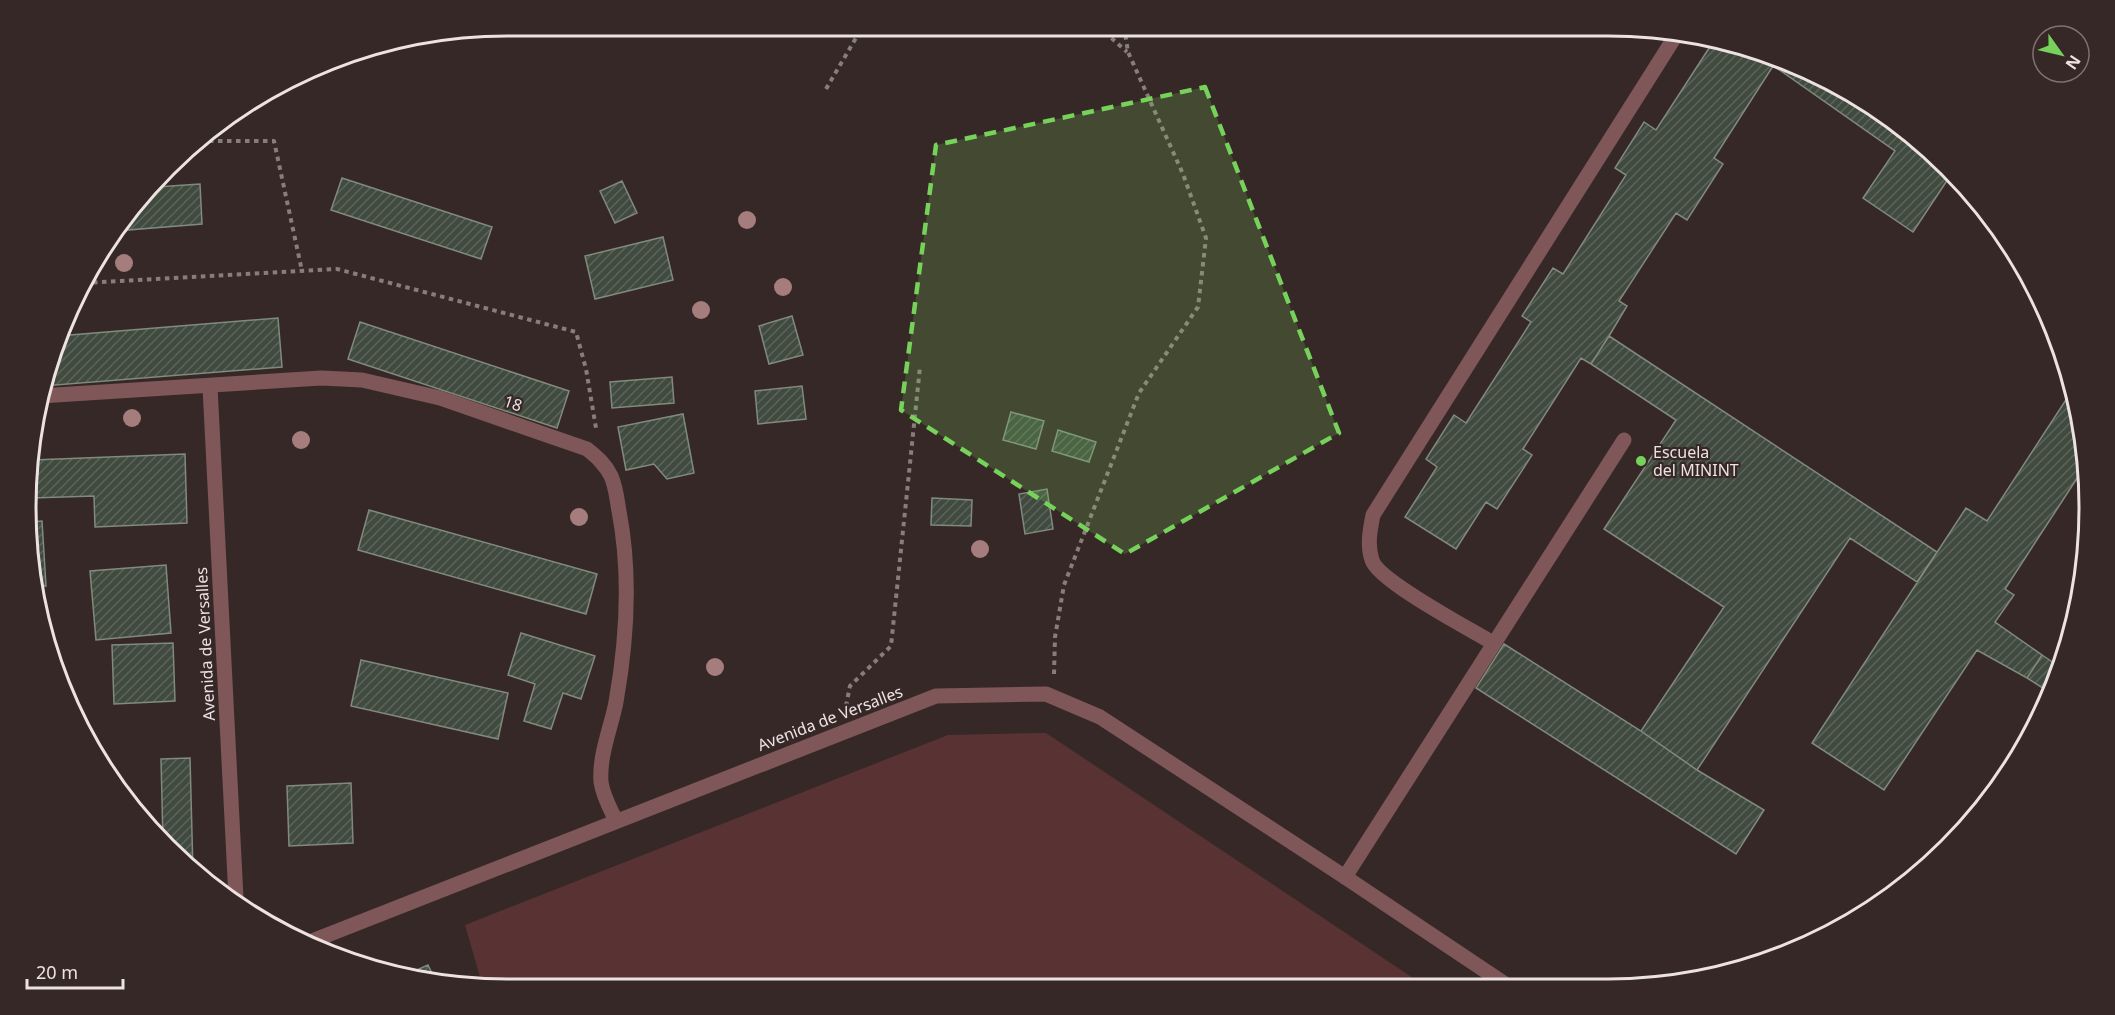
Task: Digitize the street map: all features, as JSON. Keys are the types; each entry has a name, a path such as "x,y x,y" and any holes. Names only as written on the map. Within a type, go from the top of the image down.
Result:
{"street":[{"path":"1493,643 1396,585 1372,563 1368,542 1373,515 1673,41"},
{"name":"18","path":"50,395 210,387 321,378 362,381 440,398 572,442 587,449 602,461"},
{"name":"Avenida de Versalles","path":"210,387 236,893"},
{"path":"1345,877 1624,440"},
{"path":"602,461 611,476 615,491 623,530 626,574 626,613 619,682 602,767 603,794 616,820"},
{"name":"Avenida de Versalles","path":"318,939 936,696 1046,694 1100,717 1498,979"}],"path":[{"path":"826,89 857,36"},
{"path":"1110,36 1128,52"},
{"path":"1053,697 1055,637 1064,585 1139,393 1198,307 1206,238 1183,174 1128,52 1126,36"},
{"path":"211,141 274,141 302,271"},
{"path":"94,282 337,269 576,332 586,369 602,461"},
{"path":"840,734 850,686 891,646 920,367"}],"highlighted area":[{"path":"1205,87 1339,433 1125,554 901,410 936,145"}],"shaded area":[{"path":"1046,733 1415,979 480,978 465,925 948,735"}],"building":[{"path":"1710,47 1773,66 1714,158 1723,164 1687,220 1676,213 1619,301 1627,306 1591,364 1581,358 1523,449 1532,455 1497,509 1486,502 1456,549 1405,517 1437,467 1426,459 1454,415 1466,423 1531,322 1522,316 1553,268 1563,274 1626,175 1615,168 1644,122 1656,130"},
{"path":"1785,71 1816,85 1869,115 1895,133 1947,181 1913,232 1863,198 1895,151 1784,73"},
{"path":"342,178 492,227 481,259 331,210"},
{"path":"622,181 637,213 615,223 600,191"},
{"path":"200,184 202,224 126,230 133,220 163,187"},
{"path":"663,237 673,280 595,299 585,256"},
{"path":"792,316 803,355 769,364 759,326"},
{"path":"278,318 282,367 52,385 69,335"},
{"path":"360,322 569,391 557,428 348,359"},
{"path":"1609,336 1937,552 1917,582 1850,538 1697,770 1641,731 1724,607 1604,529 1676,420 1591,364"},
{"path":"672,377 674,403 612,408 610,382"},
{"path":"802,386 806,419 758,424 755,391"},
{"path":"2066,399 2078,477 2005,589 2014,595 1995,622 2042,655 2027,678 1977,650 1884,790 1812,743 1966,508 1987,521"},
{"path":"1011,412 1044,421 1036,449 1003,440"},
{"path":"683,414 694,473 667,479 654,464 626,470 618,427"},
{"path":"1058,430 1096,442 1089,462 1052,451"},
{"path":"185,454 187,523 95,527 94,496 36,498 39,460"},
{"path":"1047,489 1053,529 1025,534 1019,494"},
{"path":"932,498 972,500 971,526 931,525"},
{"path":"369,510 597,574 586,614 358,550"},
{"path":"42,521 46,586 43,586 40,569 36,522"},
{"path":"166,565 171,633 96,640 90,571"},
{"path":"521,633 595,656 581,699 563,693 551,729 524,721 535,684 508,675"},
{"path":"173,643 175,701 114,704 112,645"},
{"path":"1504,644 1641,731 1697,770 1764,810 1736,854 1476,688"},
{"path":"2042,655 2053,662 2043,688 2027,678"},
{"path":"361,660 508,693 498,739 351,706"},
{"path":"190,758 193,858 163,829 161,759"},
{"path":"351,783 353,843 289,846 287,786"},
{"path":"428,965 432,973 417,970"}],"place":[{"name":"Escuela del MININT","path":"1641,461"}]}
